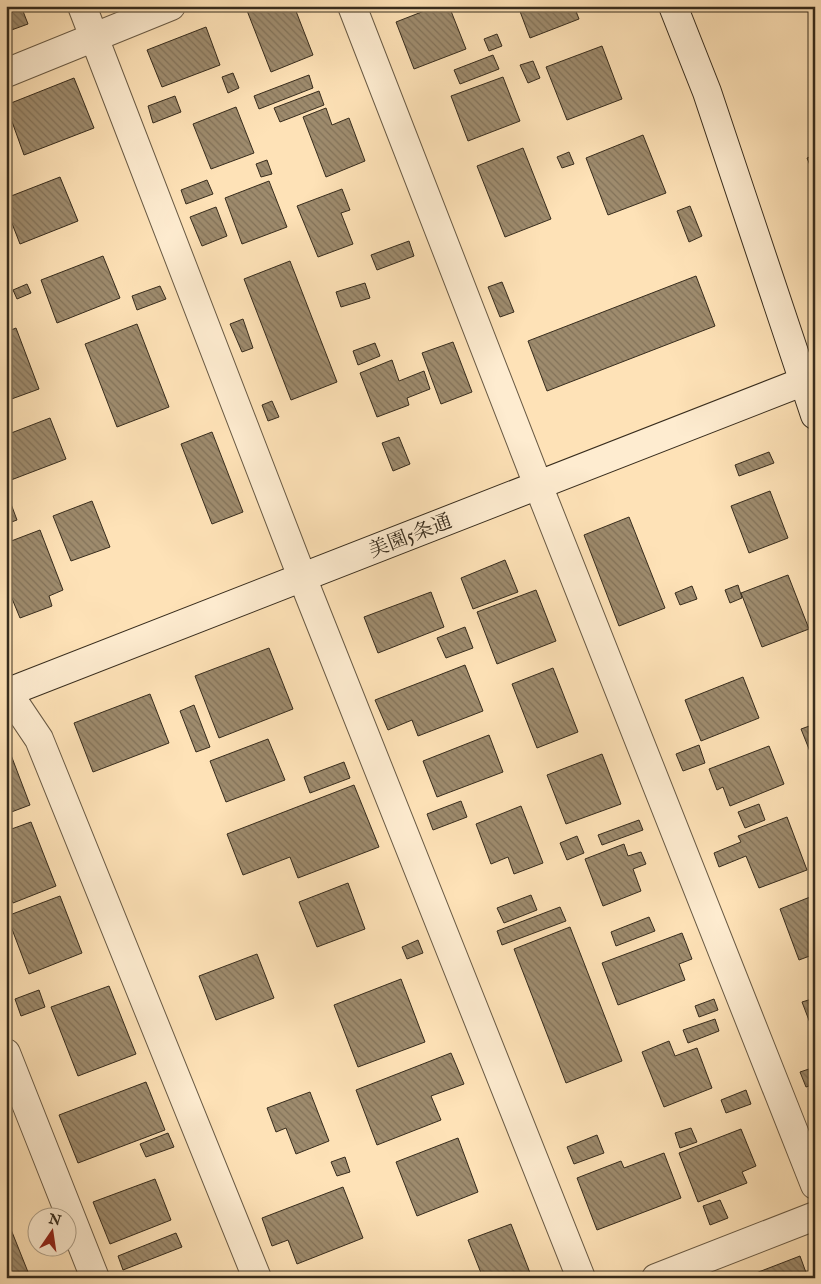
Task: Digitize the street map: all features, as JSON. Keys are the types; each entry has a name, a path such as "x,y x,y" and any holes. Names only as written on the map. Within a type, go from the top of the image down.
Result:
{"street":[{"path":"82,6 302,577 581,1278"},
{"path":"6,73 171,6"},
{"path":"352,6 538,486 815,1185"},
{"path":"673,6 707,92 809,379 815,415"},
{"name":"美園5条通","path":"7,692 809,379"},
{"path":"7,692 39,739 257,1278"},
{"path":"6,1053 96,1278"},
{"path":"656,1278 815,1216"}],"building":[{"path":"6,6 21,6 28,24 6,32"},
{"path":"249,6 294,6 313,55 271,72 246,8"},
{"path":"437,6 449,6 466,49 414,69 396,22"},
{"path":"518,6 574,6 579,19 530,38"},
{"path":"206,27 220,65 162,87 147,50"},
{"path":"497,34 502,46 489,51 484,39"},
{"path":"602,46 622,99 567,120 546,67"},
{"path":"493,55 499,69 460,84 454,70"},
{"path":"533,61 540,78 528,83 520,65"},
{"path":"233,73 239,88 228,93 222,77"},
{"path":"309,75 313,88 259,109 254,96"},
{"path":"503,77 520,121 468,141 451,96"},
{"path":"74,78 94,128 24,155 6,105"},
{"path":"319,91 324,105 280,122 274,108"},
{"path":"175,96 181,112 153,123 148,106"},
{"path":"236,107 254,153 211,169 193,124"},
{"path":"326,108 332,125 349,118 365,161 326,177 303,117"},
{"path":"643,135 666,193 608,215 586,158"},
{"path":"523,148 551,219 505,237 477,166"},
{"path":"569,152 574,164 562,168 557,157"},
{"path":"815,155 815,177 807,158"},
{"path":"267,160 272,174 261,177 256,164"},
{"path":"60,177 78,221 20,244 6,208 6,198"},
{"path":"207,180 213,194 186,204 181,190"},
{"path":"269,181 287,227 242,244 225,198"},
{"path":"342,189 350,210 341,213 353,244 318,257 297,206"},
{"path":"690,206 702,236 689,242 677,211"},
{"path":"216,207 227,236 202,246 190,217"},
{"path":"409,241 414,256 377,270 371,255"},
{"path":"103,256 120,298 57,323 41,280"},
{"path":"290,261 337,382 291,400 244,279"},
{"path":"696,276 715,326 547,391 528,341"},
{"path":"502,282 514,312 500,317 488,287"},
{"path":"365,283 370,298 341,307 336,292"},
{"path":"27,284 31,293 17,299 13,290"},
{"path":"160,286 166,299 137,310 132,296"},
{"path":"243,319 253,348 242,352 230,324"},
{"path":"137,324 169,407 117,427 85,344"},
{"path":"16,328 39,389 6,401 6,332"},
{"path":"453,342 472,392 441,404 422,353"},
{"path":"375,343 380,356 358,365 353,351"},
{"path":"392,360 399,381 424,371 430,389 407,398 409,405 377,417 360,373"},
{"path":"272,401 279,417 268,421 262,405"},
{"path":"50,418 66,459 11,480 6,467 6,435"},
{"path":"212,432 243,512 212,524 181,444"},
{"path":"399,437 410,464 393,471 382,443"},
{"path":"769,452 774,463 739,476 735,465"},
{"path":"770,491 788,538 749,553 731,506"},
{"path":"92,501 110,547 71,561 53,516"},
{"path":"11,504 17,520 6,524 6,506"},
{"path":"629,517 665,608 619,626 584,535"},
{"path":"40,530 63,590 49,596 52,606 20,618 6,584 6,543"},
{"path":"505,560 518,592 473,609 461,578"},
{"path":"788,575 809,629 762,647 741,593"},
{"path":"738,585 742,598 730,603 725,590"},
{"path":"692,586 697,599 680,605 675,593"},
{"path":"536,590 556,641 497,664 477,612"},
{"path":"431,592 444,627 378,653 364,617"},
{"path":"465,627 473,648 446,658 437,638"},
{"path":"269,648 293,709 219,738 195,676"},
{"path":"465,665 483,711 418,736 412,720 388,730 375,700"},
{"path":"553,668 578,732 537,748 512,684"},
{"path":"743,677 759,718 701,741 685,700"},
{"path":"150,694 169,743 93,772 74,723"},
{"path":"194,705 210,747 196,752 180,711"},
{"path":"815,724 815,764 801,729"},
{"path":"489,735 503,772 437,797 423,761"},
{"path":"268,739 285,780 226,802 210,761"},
{"path":"699,745 705,763 683,771 676,754"},
{"path":"769,746 784,784 730,806 723,787 717,790 709,769"},
{"path":"602,754 621,804 566,824 547,775"},
{"path":"11,755 30,805 6,814 6,756"},
{"path":"344,762 350,778 310,793 304,777"},
{"path":"354,785 379,847 298,878 290,857 243,875 227,834"},
{"path":"461,801 467,817 433,830 427,814"},
{"path":"759,804 765,820 745,828 738,812"},
{"path":"521,806 543,863 514,874 508,857 491,864 476,824"},
{"path":"787,817 807,870 759,888 746,856 719,867 714,853 741,842 738,836"},
{"path":"639,820 643,830 602,845 598,835"},
{"path":"31,822 56,886 13,903 6,886 6,831"},
{"path":"577,836 584,853 567,860 560,843"},
{"path":"624,844 628,856 641,852 646,864 633,869 641,891 603,906 585,859"},
{"path":"348,883 365,929 317,947 299,902"},
{"path":"531,895 537,910 504,923 497,908"},
{"path":"815,895 815,954 799,960 780,909"},
{"path":"60,896 82,953 29,974 7,916"},
{"path":"560,907 566,921 502,945 497,931"},
{"path":"649,917 655,931 616,946 611,932"},
{"path":"570,927 622,1061 566,1083 514,949"},
{"path":"682,933 692,959 679,964 685,980 618,1005 602,963"},
{"path":"418,940 423,953 407,959 402,947"},
{"path":"257,954 274,998 216,1020 199,976"},
{"path":"401,979 425,1042 358,1067 334,1005"},
{"path":"109,986 136,1054 78,1076 51,1007"},
{"path":"39,990 45,1007 21,1016 15,999"},
{"path":"815,998 815,1036 802,1002"},
{"path":"714,999 718,1010 699,1017 695,1006"},
{"path":"715,1019 719,1031 688,1043 683,1030"},
{"path":"669,1041 675,1056 697,1048 712,1088 664,1107 642,1052"},
{"path":"451,1053 464,1084 431,1096 441,1120 377,1145 356,1090"},
{"path":"815,1067 815,1084 806,1087 800,1072"},
{"path":"146,1082 165,1130 78,1163 59,1115"},
{"path":"746,1090 751,1104 726,1113 721,1100"},
{"path":"310,1092 329,1141 296,1154 286,1128 276,1132 267,1108"},
{"path":"691,1128 697,1142 680,1148 675,1133"},
{"path":"741,1129 756,1166 742,1172 747,1183 698,1202 679,1153"},
{"path":"168,1133 174,1147 146,1157 140,1144"},
{"path":"597,1135 604,1153 574,1164 567,1147"},
{"path":"458,1138 478,1192 417,1216 396,1162"},
{"path":"664,1153 681,1198 597,1230 577,1178 621,1161 624,1168"},
{"path":"345,1157 350,1172 337,1176 331,1162"},
{"path":"155,1179 171,1220 110,1244 93,1202"},
{"path":"343,1187 363,1238 297,1264 288,1240 272,1246 262,1218"},
{"path":"720,1200 728,1218 710,1225 703,1206"},
{"path":"511,1224 532,1278 483,1278 468,1240"},
{"path":"10,1227 30,1277 6,1278 6,1228"},
{"path":"176,1233 182,1247 123,1270 118,1256"},
{"path":"800,1256 808,1278 743,1278"}]}
